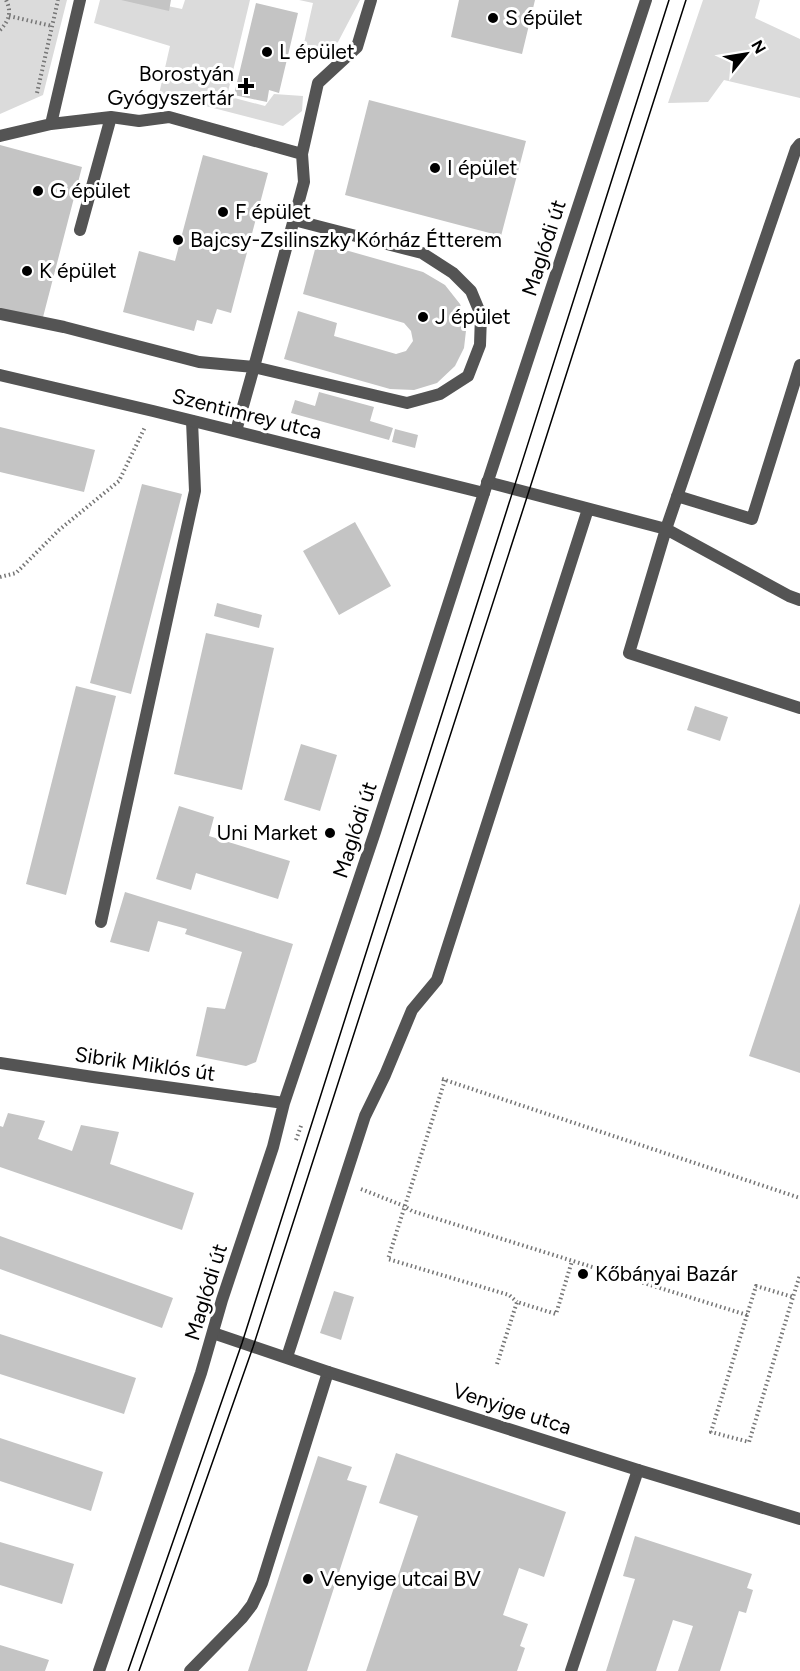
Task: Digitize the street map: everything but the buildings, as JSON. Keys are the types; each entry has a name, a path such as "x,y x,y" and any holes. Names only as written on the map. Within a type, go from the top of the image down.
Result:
{"street":[{"path":"51,124 81,0"},
{"path":"236,431 304,182 302,154 318,83 357,47 371,0"},
{"name":"Maglódi út","path":"99,1671 201,1373 273,1147 284,1102 375,832 485,488 646,0"},
{"path":"0,136 51,124 111,117 140,121 169,117 302,154"},
{"path":"80,230 111,117"},
{"path":"800,144 796,149 677,495 629,653 800,708"},
{"path":"0,314 64,327 199,362 254,367 407,403 440,394 468,376 480,345 481,315 471,291 453,273 422,252 294,220"},
{"path":"677,495 752,519 800,365"},
{"name":"Szentimrey utca","path":"0,375 485,488 588,509 666,529 800,600"},
{"path":"101,921 195,491 192,421"},
{"path":"287,1358 365,1116 385,1076 412,1010 437,980 588,509"},
{"name":"Sibrik Miklós út","path":"0,1063 284,1102"},
{"name":"Venyige utca","path":"213,1333 328,1372 800,1519"},
{"path":"190,1671 252,1605 262,1583 328,1372"},
{"path":"571,1671 638,1470"}],"path":[{"path":"0,30 6,24 9,16 9,6 6,0"},
{"path":"36,94 58,0"},
{"path":"9,16 74,32"},
{"path":"0,577 16,573 58,530 119,481 153,411"},
{"path":"572,1261 556,1314 517,1302 510,1296 388,1259 443,1080 800,1198"},
{"path":"344,1182 412,1211 747,1314"},
{"path":"793,1296 756,1286 711,1432 749,1442 800,1275"},
{"path":"497,1364 517,1302"}],"shaded area":[{"path":"0,0 67,0 43,95 0,114"},
{"path":"100,0 139,0 182,9 185,0 250,0 227,96 265,106 274,94 303,96 302,111 283,126 159,94 170,46 94,23"},
{"path":"299,0 360,0 338,42 319,60 300,61 313,3"},
{"path":"703,0 760,0 755,18 800,39 800,98 724,80 708,102 668,103"}],"tram line":[{"path":"128,1671 242,1343 669,0"},
{"path":"139,1671 253,1347 686,0"}],"place":[{"name":"S épület","path":"493,18"},
{"name":"L épület","path":"267,52"},
{"name":"Borostyán Gyógyszertár","path":"246,86"},
{"name":"I épület","path":"435,168"},
{"name":"G épület","path":"38,191"},
{"name":"F épület","path":"223,212"},
{"name":"Bajcsy-Zsilinszky Kórház Étterem","path":"178,240"},
{"name":"K épület","path":"27,271"},
{"name":"J épület","path":"423,317"},
{"name":"Uni Market","path":"330,833"},
{"name":"Kőbányai Bazár","path":"583,1274"},
{"name":"Venyige utcai BV","path":"308,1579"}]}
